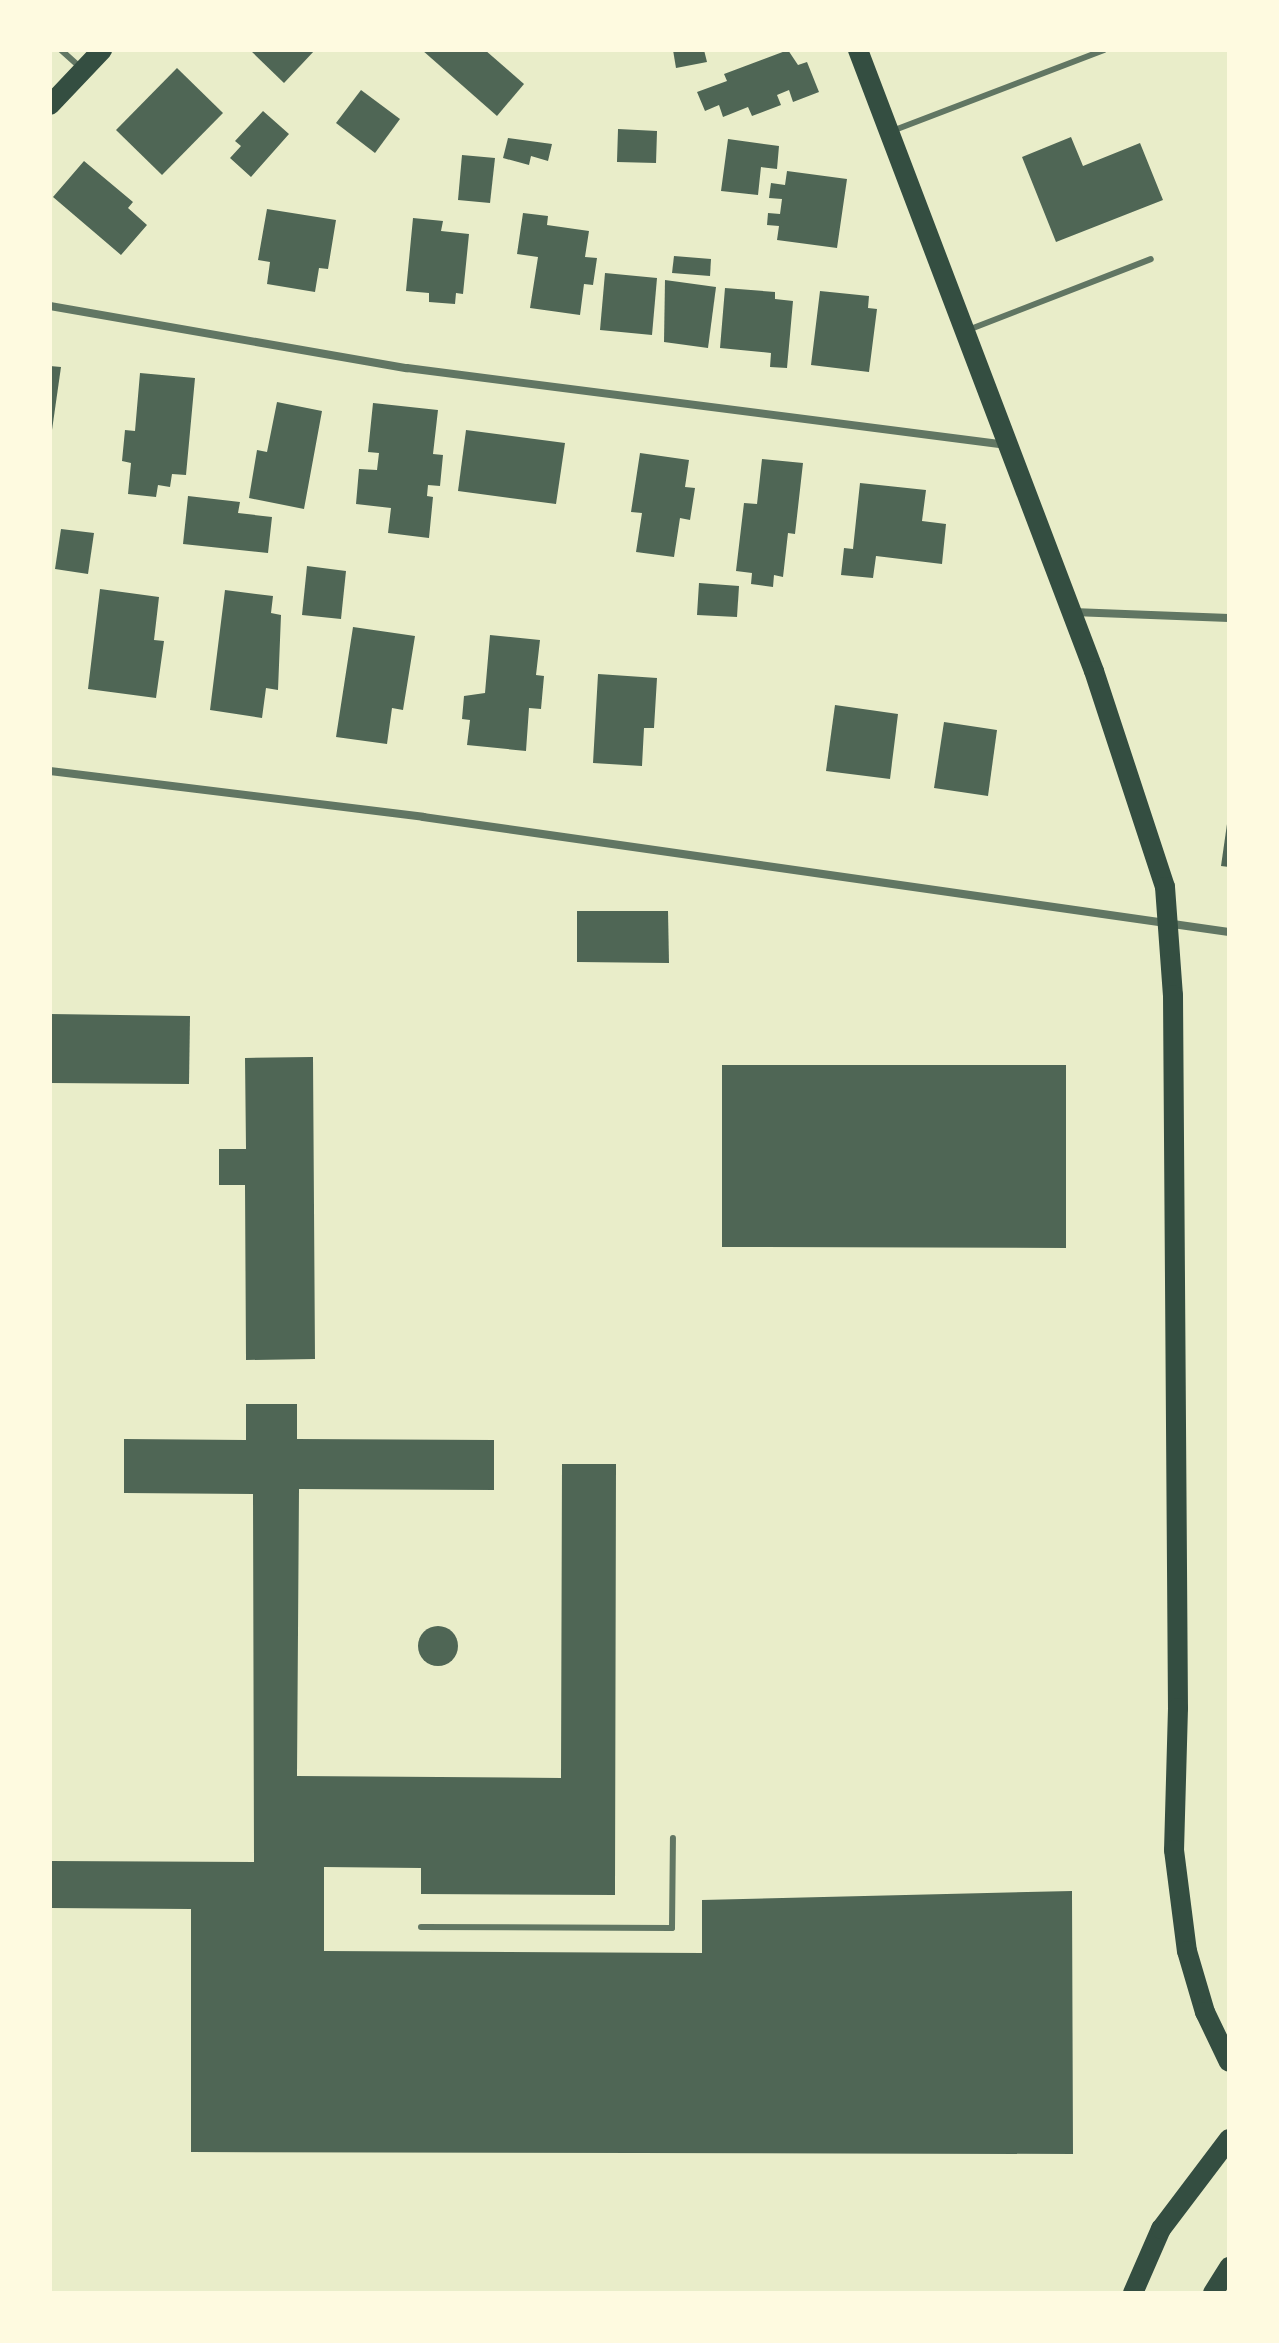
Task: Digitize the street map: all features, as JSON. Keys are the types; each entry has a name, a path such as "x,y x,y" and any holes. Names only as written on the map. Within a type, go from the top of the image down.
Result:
{"main road":[{"path":"50,105 102,50"},
{"path":"858,50 968,330 1007,445 1072,612 1152,836 1170,927 1178,1708 1174,1850 1187,1951 1205,2012 1229,2062"},
{"path":"1133,2293 1161,2229 1229,2139"},
{"path":"1213,2293 1229,2267"}],"street":[{"path":"50,306 407,368 1007,445"},
{"path":"1072,612 1229,618"},
{"path":"50,771 511,829 1170,927 1229,932"}],"lane":[{"path":"61,50 83,70"},
{"path":"889,133 1104,50"},
{"path":"968,330 1151,259"},
{"path":"421,1927 672,1928 673,1838"}],"building":[{"path":"250,50 315,50 284,83"},
{"path":"422,50 485,50 524,84 497,116"},
{"path":"673,50 704,50 707,62 676,68"},
{"path":"788,50 798,65 807,62 819,92 793,102 789,90 777,95 781,105 752,116 748,107 723,117 719,105 705,111 697,92 727,81 724,74"},
{"path":"177,68 223,113 162,175 116,130"},
{"path":"361,90 400,119 375,153 336,123"},
{"path":"263,111 289,134 251,177 230,158 241,146 235,141"},
{"path":"618,129 657,131 656,163 617,162"},
{"path":"1071,137 1083,166 1140,143 1163,200 1056,242 1022,157"},
{"path":"508,138 552,144 548,161 531,156 529,165 503,158"},
{"path":"728,139 779,146 777,169 761,167 758,195 721,191"},
{"path":"462,155 495,158 490,203 458,200"},
{"path":"84,161 133,202 128,208 147,225 121,255 53,197"},
{"path":"787,171 847,179 837,248 777,240 779,226 767,225 768,213 780,214 782,199 769,198 771,183 785,185"},
{"path":"267,209 336,220 328,269 319,268 315,292 267,284 270,262 258,260"},
{"path":"523,213 548,216 547,225 589,231 585,257 597,258 593,285 584,284 580,315 530,308 538,257 517,254"},
{"path":"413,218 443,221 441,231 469,234 463,294 456,293 455,304 429,302 429,293 406,291"},
{"path":"674,256 711,259 710,276 672,273"},
{"path":"605,273 657,278 652,335 600,330"},
{"path":"665,280 716,287 708,348 664,342"},
{"path":"725,288 775,292 775,299 793,301 787,368 770,367 771,353 720,348"},
{"path":"820,291 869,296 868,308 877,309 869,372 811,365"},
{"path":"50,366 61,367 52,430 50,430"},
{"path":"140,373 195,378 186,475 172,474 170,487 158,485 156,497 128,494 131,463 122,461 125,430 135,431"},
{"path":"277,402 322,411 304,509 249,498 257,450 267,452"},
{"path":"373,403 438,410 433,454 443,455 440,486 428,485 427,496 433,497 429,538 388,533 391,508 356,504 359,469 377,470 379,453 368,452"},
{"path":"466,430 565,443 556,504 458,491"},
{"path":"640,453 689,460 685,487 695,488 690,520 680,518 674,557 636,552 642,513 631,512"},
{"path":"762,459 803,463 795,534 788,533 783,577 774,575 773,587 751,584 752,573 736,571 744,503 757,504"},
{"path":"860,483 926,490 922,521 946,524 942,564 876,556 873,578 841,575 844,548 853,549"},
{"path":"188,496 240,502 238,513 272,517 268,553 183,544"},
{"path":"61,529 94,533 88,574 55,569"},
{"path":"307,566 346,571 341,619 302,615"},
{"path":"699,583 739,586 737,617 697,615"},
{"path":"100,589 159,597 154,640 164,641 156,698 88,689"},
{"path":"225,590 273,596 271,613 281,615 278,690 266,688 262,718 210,710"},
{"path":"353,627 415,636 403,710 392,708 387,744 336,737"},
{"path":"490,635 540,640 536,675 544,676 541,709 529,708 526,751 467,745 470,720 462,719 464,696 485,693"},
{"path":"598,674 657,678 654,728 644,728 642,766 593,763"},
{"path":"835,705 898,714 890,779 826,771"},
{"path":"944,722 997,730 988,796 934,788"},
{"path":"1229,824 1229,867 1221,866"},
{"path":"577,911 668,911 669,963 577,962"},
{"path":"50,1014 190,1016 189,1084 50,1083"},
{"path":"313,1057 315,1359 246,1360 245,1185 219,1185 219,1149 246,1149 245,1058"},
{"path":"722,1065 1066,1065 1066,1248 722,1247"},
{"path":"246,1404 297,1404 297,1439 494,1440 494,1490 299,1489 297,1776 561,1778 562,1464 616,1464 615,1895 421,1894 421,1868 324,1867 324,1951 702,1953 702,1900 1072,1891 1073,2154 191,2152 191,1909 50,1908 50,1861 254,1862 253,1494 124,1493 124,1439 246,1440"},
{"path":"438,1626 452,1632 458,1646 452,1660 438,1666 424,1660 418,1646 424,1632"}]}
